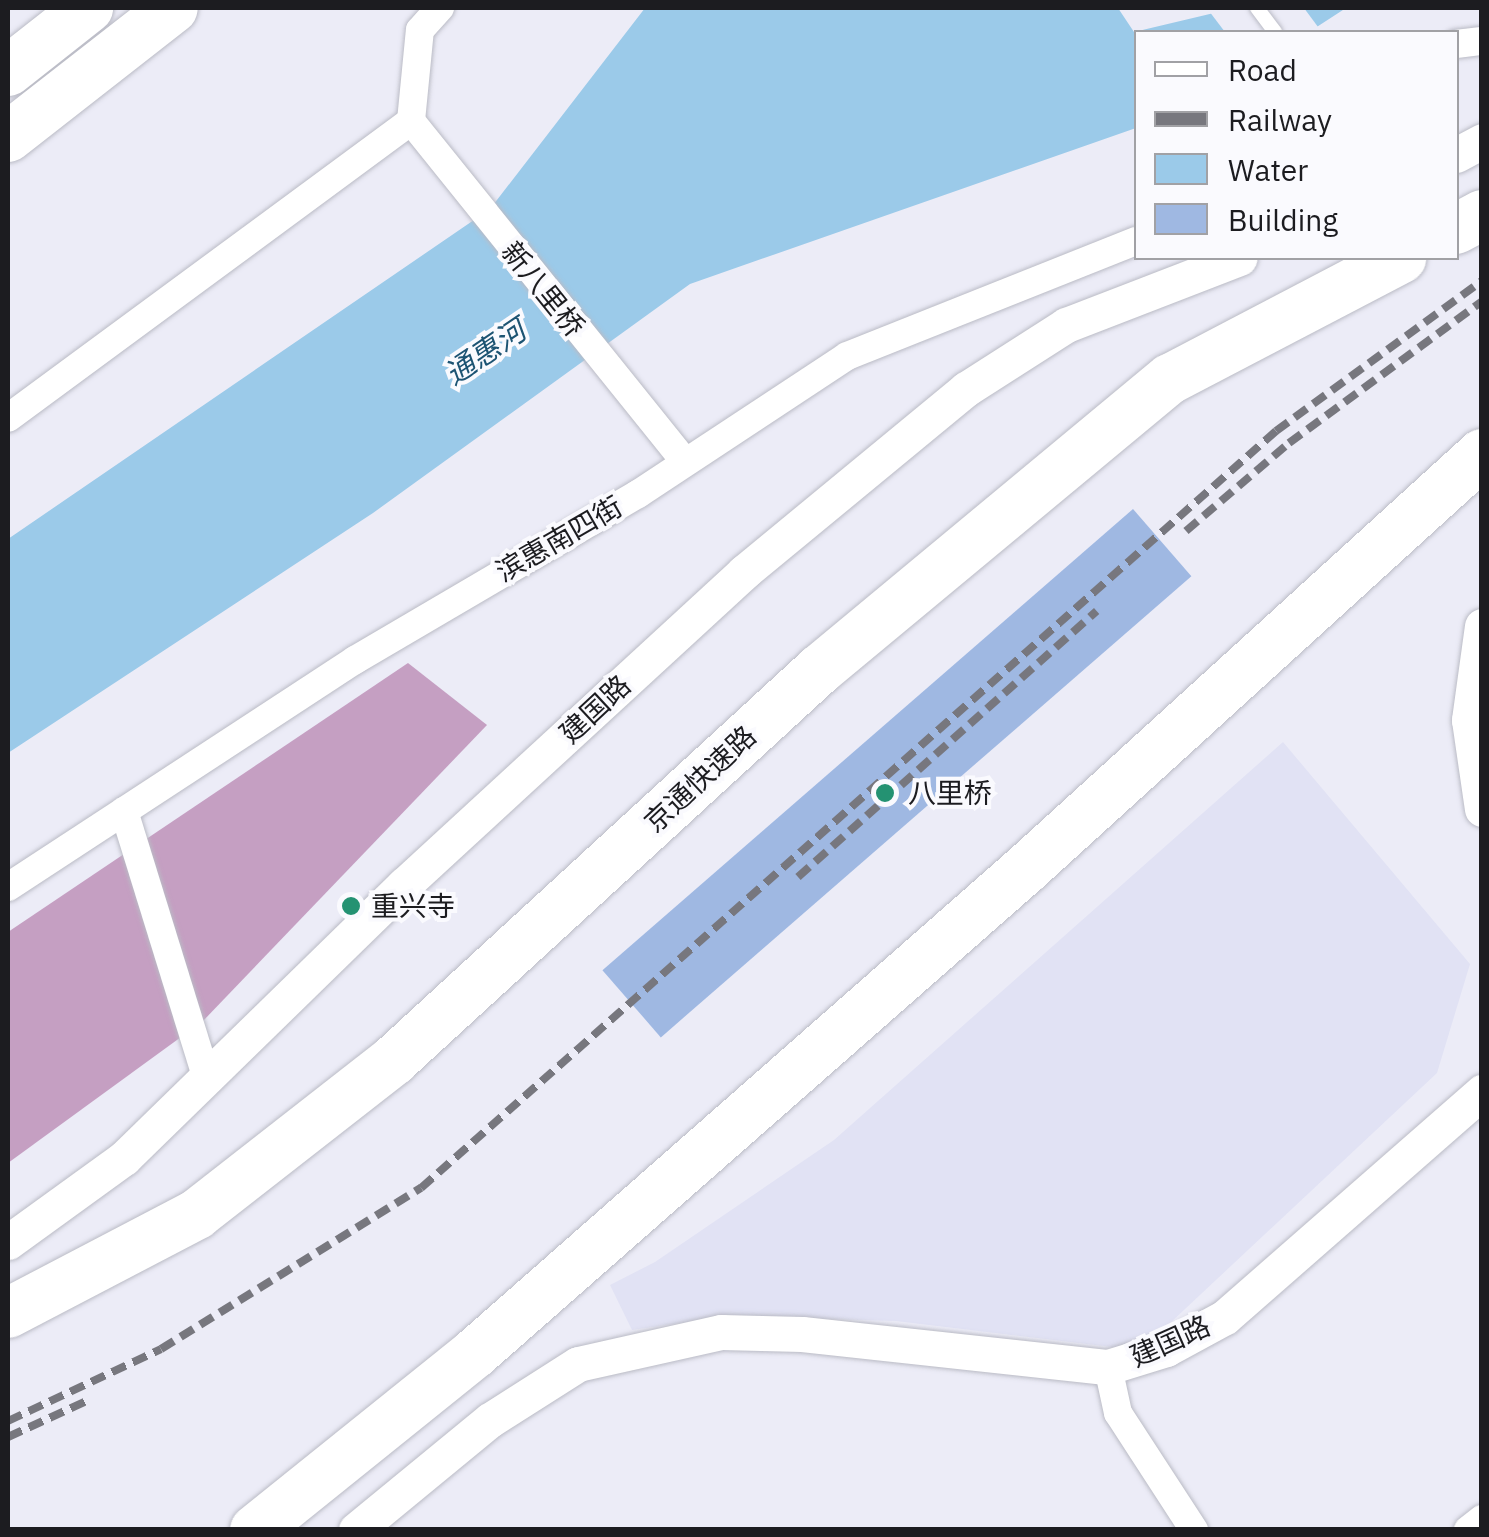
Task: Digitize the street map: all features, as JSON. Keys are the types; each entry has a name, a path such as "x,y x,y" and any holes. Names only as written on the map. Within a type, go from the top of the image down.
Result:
{"highway":[{"path":"8,71 88,8"},
{"path":"8,137 173,8"},
{"name":"京通快速路","path":"8,1313 196,1214 394,1060 819,670 1170,379 1398,260"},
{"path":"255,1530 475,1353 1028,868 1482,454"}],"street":[{"path":"8,418 411,120 420,30 440,8"},
{"name":"新八里桥","path":"411,120 435,156 684,461"},
{"path":"1459,154 1482,141"},
{"name":"滨惠南四街","path":"8,886 847,356 1134,242"},
{"name":"建国路","path":"8,1242 124,1158 404,885 744,572 966,388 1066,325 1235,260"},
{"path":"1482,626 1468,720 1482,809"},
{"path":"124,810 207,1080"},
{"name":"建国路","path":"356,1530 490,1420 578,1364 720,1332 802,1334 1108,1367 1166,1349 1225,1316 1482,1092"},
{"path":"1108,1367 1118,1413 1194,1530"},
{"path":"1468,1530 1482,1519"}],"lane":[{"path":"1257,8 1274,30"}],"shaded area":[{"path":"408,663 487,725 203,1021 8,1163 8,932"},
{"path":"1283,742 1470,964 1437,1073 1169,1324 1120,1348 896,1321 728,1316 632,1330 610,1285 655,1262 834,1140"}],"water":[{"name":"通惠河","path":"645,8 1118,8 1134,32 1134,129 690,284 373,513 8,753 8,539 490,209"},
{"path":"1235,8 1346,8 1312,30 1142,30"}],"pier":[{"path":"1304,8 1320,30 1223,30 1209,11"}],"building":[{"path":"1133,509 1191,576 661,1037 602,970"}],"railway":[{"path":"8,1421 161,1349 421,1188 1276,431 1482,281"},
{"path":"1186,531 1289,443 1482,301"},
{"path":"798,877 1097,611"},
{"path":"8,1437 89,1400"}],"place":[{"name":"八里桥","path":"885,793"},
{"name":"重兴寺","path":"351,906"}]}
